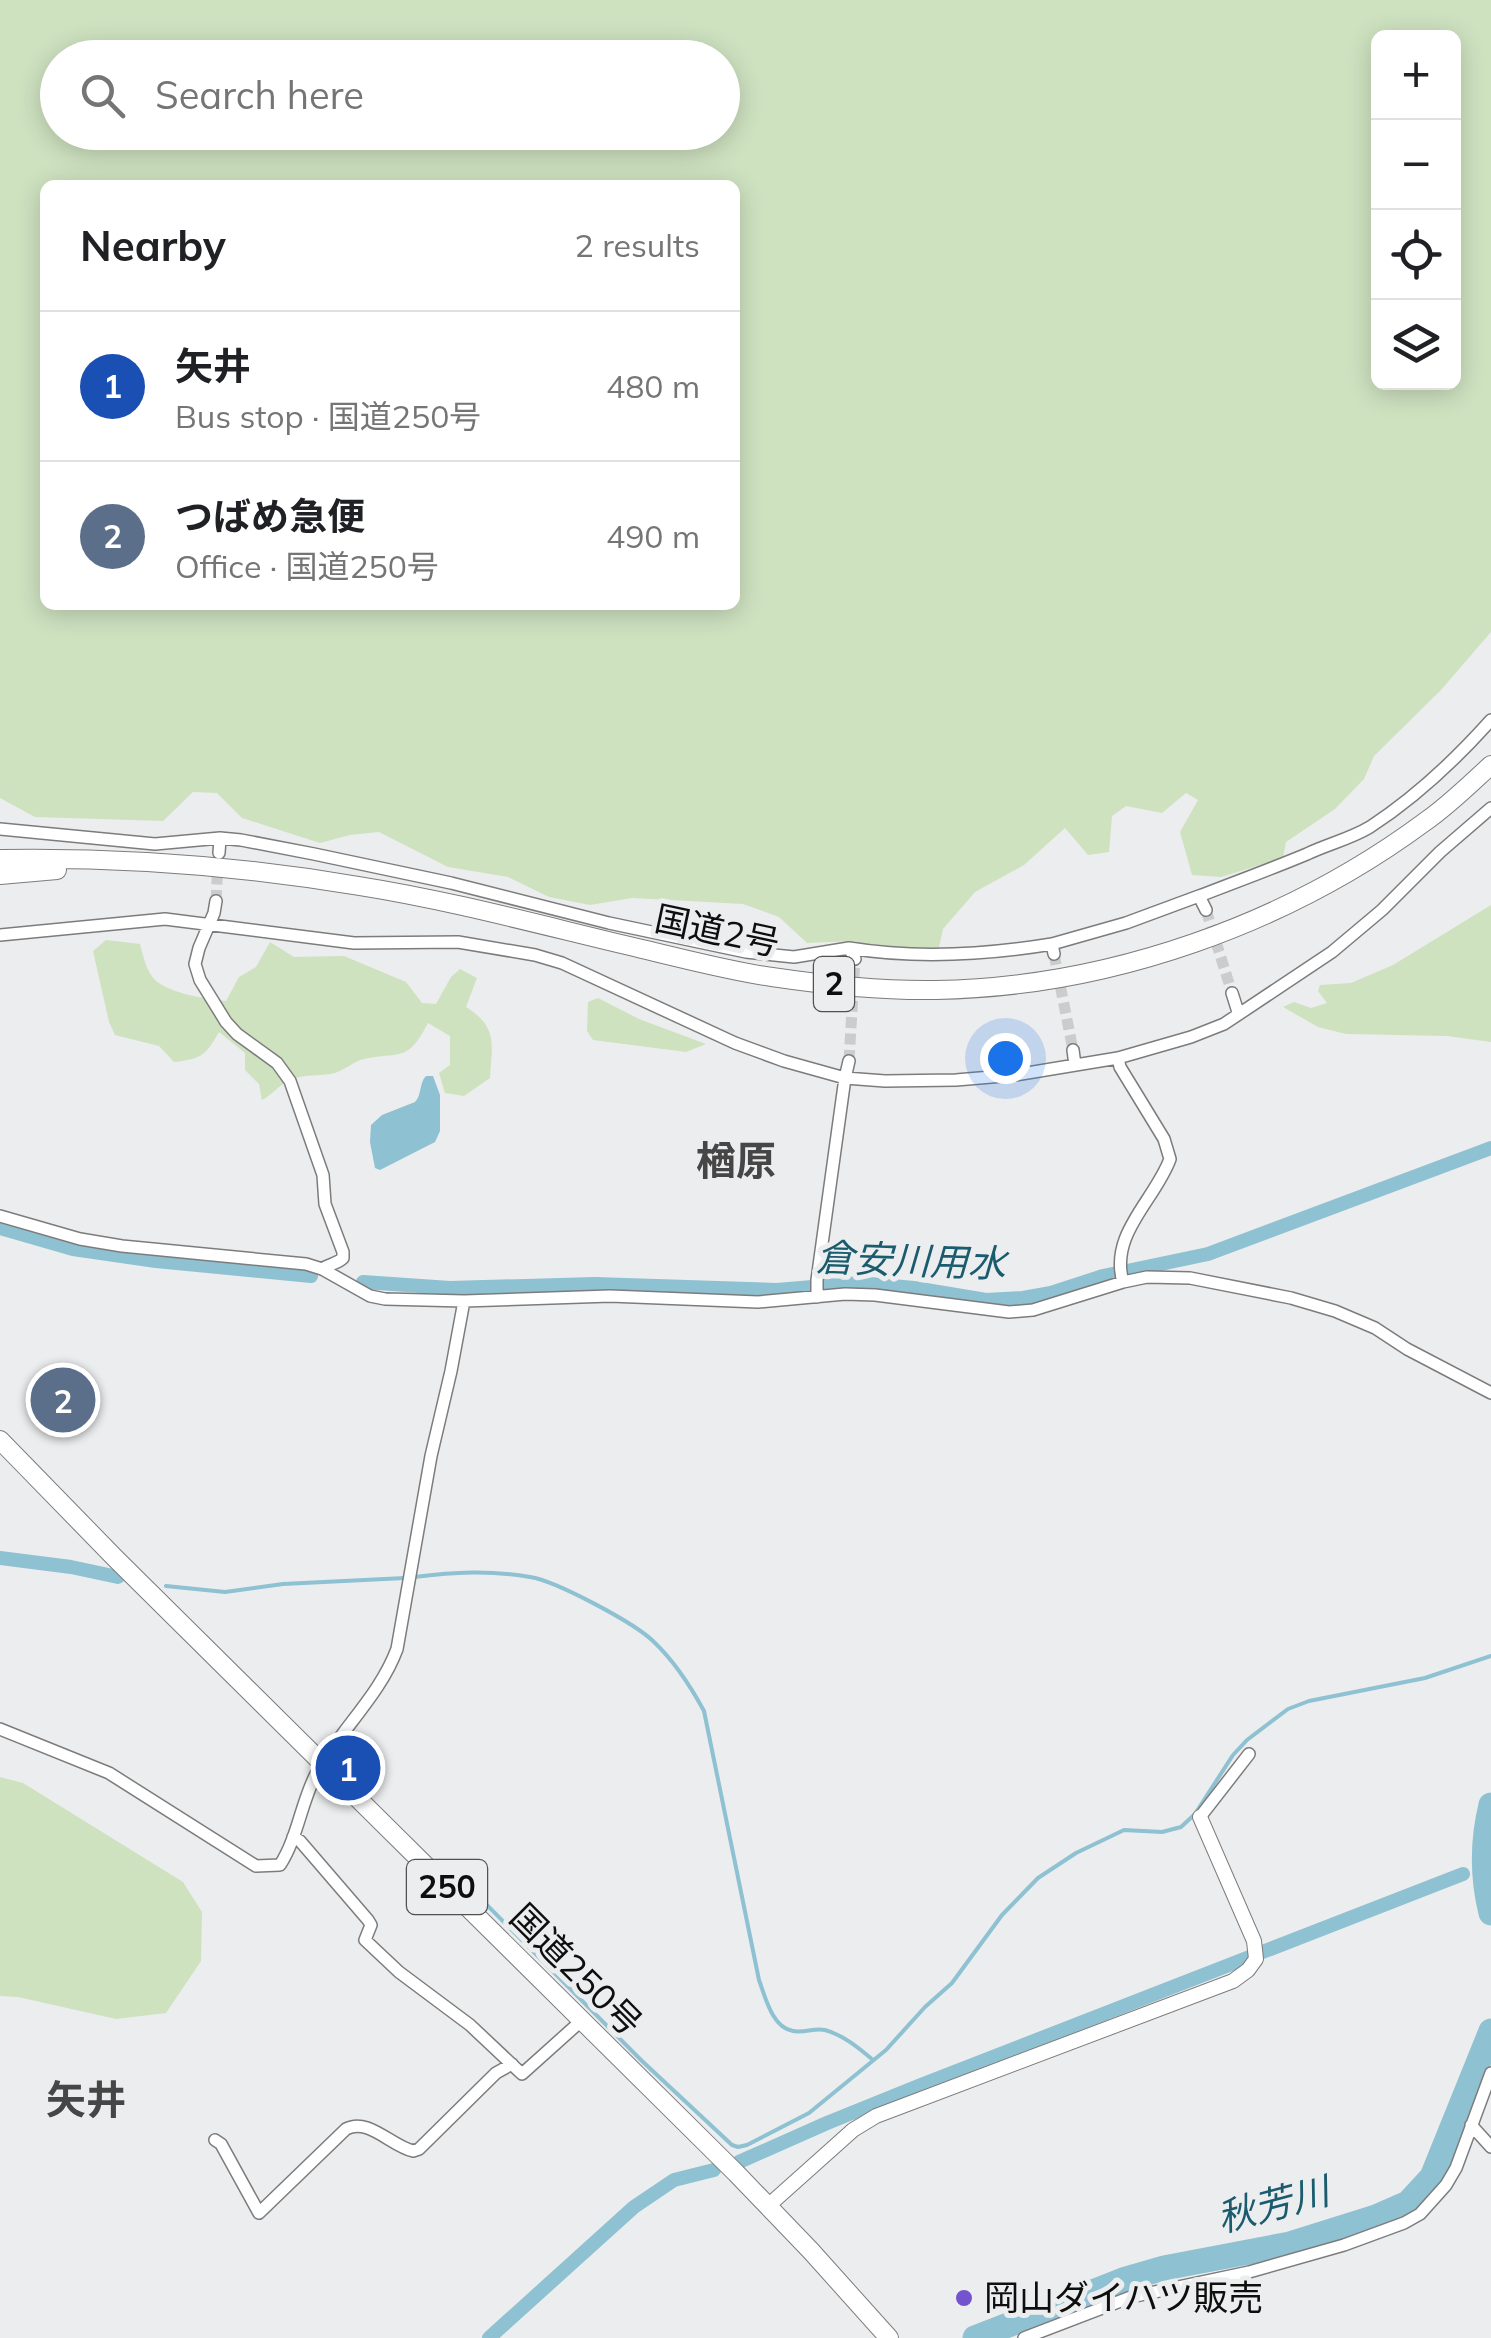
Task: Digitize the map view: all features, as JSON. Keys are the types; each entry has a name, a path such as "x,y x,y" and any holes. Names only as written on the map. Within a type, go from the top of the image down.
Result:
{"highway":[{"name":"国道2号","path":"0,858 132,861 238,869 360,886 770,977 935,990 1077,974 1219,934 1359,866 1414,830 1491,765"},
{"path":"0,875 132,861"},
{"name":"国道250号","path":"0,1440 768,2206 889,2338"}],"street":[{"path":"0,829 155,844 220,838 277,846 746,952 794,957 963,955 1053,949 1289,863 1369,828 1457,756 1491,720"},
{"path":"0,935 165,920 354,943 458,942 535,955 576,969 735,1043 784,1062 845,1078 956,1080 1015,1075 1118,1058 1224,1024 1332,952 1491,808"},
{"path":"219,853 220,838"},
{"path":"1200,896 1206,910"},
{"path":"216,901 195,964 200,980 226,1022 236,1034 278,1063 290,1081 323,1175 325,1204 343,1252 343,1258 322,1269"},
{"path":"1232,993 1238,1012"},
{"path":"1073,1050 1075,1065"},
{"path":"1118,1058 1120,1068 1164,1139 1170,1158 1122,1246 1121,1276"},
{"path":"817,1290 849,1061"},
{"path":"0,1216 68,1236 122,1246 306,1264 370,1296 424,1301 610,1296 758,1302 817,1290 1009,1312 1033,1310 1121,1276 1190,1278 1334,1310 1375,1328 1491,1393"},
{"path":"0,1729 110,1773 256,1866 280,1864 323,1764 393,1662 464,1300"},
{"path":"768,2206 853,2130 876,2116 1233,1980 1248,1970 1256,1959 1254,1941 1200,1817 1249,1754"},
{"path":"293,1838 300,1841 368,1920 369,1936 365,1940 522,2074 581,2021"},
{"path":"215,2140 260,2213 346,2128 363,2125 413,2152 496,2072 512,2064"},
{"path":"1024,2338 1131,2297 1249,2272 1344,2246 1420,2214 1456,2168 1491,2073"},
{"path":"1470,2125 1491,2147"}],"green space":[{"path":"0,0 1491,0 1491,632 1441,690 1374,756 1364,779 1335,809 1286,842 1283,858 1221,877 1192,875 1180,832 1198,800 1186,793 1162,813 1126,806 1112,816 1109,852 1088,855 1065,828 1024,865 975,892 943,929 938,952 872,948 855,941 807,943 779,917 743,904 632,898 590,905 549,897 508,877 448,867 379,832 320,843 242,818 217,793 193,792 163,821 35,817 0,798"},
{"path":"1491,905 1491,1042 1447,1036 1346,1034 1318,1027 1283,1007 1294,1002 1311,1008 1327,1003 1318,991 1320,985 1351,983 1393,965"},
{"path":"106,940 140,944 150,974 163,986 226,1001 239,977 256,967 270,942 294,957 344,956 406,982 422,1003 436,1004 460,969 477,978 466,1007 484,1022 491,1037 490,1078 464,1096 445,1093 439,1073 450,1065 450,1036 428,1023 409,1050 360,1060 335,1073 294,1079 262,1100 259,1084 245,1070 245,1053 219,1032 202,1055 174,1062 159,1046 115,1035 93,951"},
{"path":"598,998 639,1019 706,1044 686,1052 593,1040 587,1031 588,1002"},
{"path":"0,1777 23,1783 183,1882 202,1912 201,1961 166,2013 116,2019 0,1996"}],"water":[{"path":"426,1076 433,1076 440,1095 440,1131 435,1142 380,1170 375,1168 371,1125 382,1115 415,1102"}],"waterway":[{"name":"倉安川用水","path":"363,1282 450,1288 595,1284 777,1290 859,1283 986,1300 1023,1298 1208,1254 1491,1148"},
{"name":"倉安川用水","path":"0,1228 73,1249 311,1276"},
{"path":"0,1558 118,1577"},
{"path":"414,1577 486,1573 542,1580 613,1614 661,1649 704,1711 759,1980 770,2010 786,2029 832,2032 873,2060"},
{"path":"166,1586 225,1592 283,1584 405,1578"},
{"path":"471,1889 642,2061 732,2145 747,2145 809,2113 886,2050 952,1983 1002,1915 1038,1878 1076,1853 1124,1830 1162,1832 1181,1827 1195,1814 1233,1755 1288,1709 1309,1701 1425,1678 1491,1656"},
{"name":"秋芳川","path":"1491,1805 1484,1859 1491,1913"},
{"path":"739,2162 921,2085 1463,1874"},
{"name":"秋芳川","path":"975,2338 1126,2279 1290,2244 1408,2203 1432,2177 1491,2031"},
{"path":"489,2338 634,2207 674,2180 714,2170"}],"tunnel":[{"path":"216,901 218,862"},
{"path":"1206,910 1232,993"},
{"path":"1054,954 1073,1050"},
{"path":"849,1061 855,959"}],"place":[{"name":"つばめ急便","path":"63,1400"},
{"name":"矢井","path":"348,1768"},
{"name":"岡山ダイハツ販売","path":"964,2298"}],"district":[{"name":"楢原","path":"736,1161"},
{"name":"矢井","path":"86,2100"}]}
